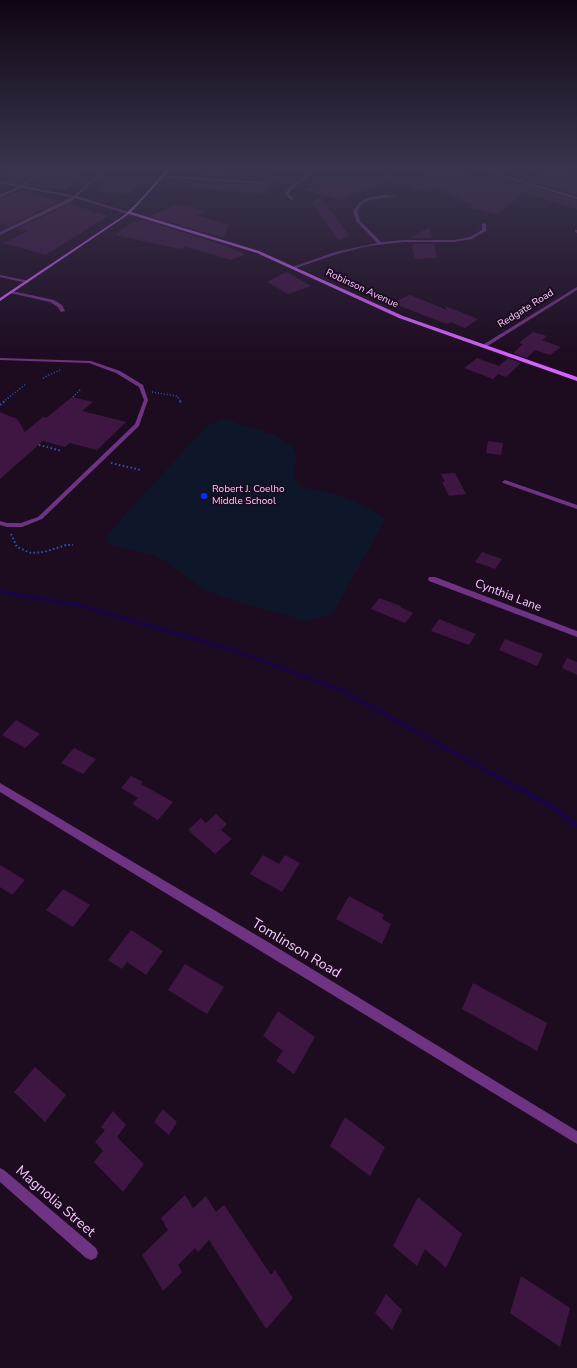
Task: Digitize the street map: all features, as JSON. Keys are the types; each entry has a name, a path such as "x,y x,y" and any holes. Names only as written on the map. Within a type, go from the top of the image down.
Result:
{"street":[{"path":"0,300 101,232"},
{"name":"Robinson Avenue","path":"193,232 258,252 401,317 577,379"},
{"path":"368,232 379,243"},
{"path":"295,268 346,250 379,243 463,240 482,234 483,232"},
{"path":"0,276 27,282"},
{"name":"Redgate Road","path":"484,346 577,288"},
{"path":"12,292 52,301 60,306 63,311"},
{"path":"505,482 577,508"},
{"name":"Cynthia Lane","path":"432,579 577,634"},
{"name":"Tomlinson Road","path":"0,787 577,1138"},
{"name":"Magnolia Street","path":"0,1174 91,1253"}],"lane":[{"path":"0,358 89,362 118,372 141,386 146,400 137,425 40,518 22,525 6,525 0,523"}],"path":[{"path":"43,378 51,373 66,369"},
{"path":"0,405 26,384"},
{"path":"73,397 80,389"},
{"path":"150,392 164,392 177,396 182,404"},
{"path":"39,445 62,451"},
{"path":"104,461 141,470"},
{"path":"9,529 16,547 26,552 44,552 66,545 73,545"}],"shaded area":[{"path":"224,419 271,434 283,440 293,448 296,455 294,476 299,486 311,490 326,491 354,501 386,518 332,614 306,621 236,601 204,590 166,561 150,554 110,545 107,537 124,516 207,426"}],"building":[{"path":"26,232 83,232 46,255 3,243"},
{"path":"119,232 181,232 224,245 245,254 231,260 186,247 180,249 115,235"},
{"path":"203,232 226,232 223,238"},
{"path":"332,232 347,232 350,236 338,240"},
{"path":"421,232 431,232 432,238 411,238"},
{"path":"412,244 434,244 437,258 415,259"},
{"path":"286,272 311,286 288,294 267,282"},
{"path":"410,295 447,310 445,306 478,319 465,328 451,322 447,324 392,303"},
{"path":"533,332 547,336 542,340 561,347 550,355 535,350 527,358 513,353 523,344 519,343"},
{"path":"477,358 499,366 508,358 521,363 506,377 498,374 493,379 464,368"},
{"path":"72,397 93,402 82,411 126,422 97,450 70,443 65,447 43,441 0,479 0,412 17,419 25,432 43,417 46,418"},
{"path":"488,441 503,443 501,455 486,453"},
{"path":"455,473 466,494 449,496 442,482 445,482 441,474"},
{"path":"482,552 502,559 495,569 475,562"},
{"path":"379,598 401,606 400,607 413,613 405,623 371,609"},
{"path":"439,619 476,634 469,645 431,631"},
{"path":"505,639 543,654 537,666 499,650"},
{"path":"567,658 577,662 577,675 562,668"},
{"path":"16,720 40,734 25,748 2,735"},
{"path":"74,748 96,759 83,774 61,763"},
{"path":"131,776 143,782 141,784 173,802 158,820 132,804 138,798 121,788"},
{"path":"216,814 227,824 221,830 232,839 215,854 188,830 201,818 206,823"},
{"path":"263,855 279,864 285,855 300,863 282,892 250,874"},
{"path":"0,865 25,880 12,895 0,887"},
{"path":"63,889 90,905 73,927 46,910"},
{"path":"349,896 384,915 382,919 391,924 382,944 336,919"},
{"path":"131,930 163,951 146,975 127,962 122,969 108,960"},
{"path":"185,964 224,987 207,1014 168,990"},
{"path":"473,983 547,1023 537,1051 462,1009"},
{"path":"278,1011 315,1037 294,1074 276,1061 283,1051 263,1036"},
{"path":"35,1067 66,1095 45,1122 14,1092"},
{"path":"163,1109 177,1122 169,1135 154,1122"},
{"path":"113,1111 126,1125 117,1137 144,1164 123,1192 94,1162 103,1151 95,1142 105,1130 101,1127"},
{"path":"345,1117 385,1147 370,1176 330,1146"},
{"path":"185,1195 193,1208 206,1196 216,1212 224,1205 271,1275 275,1270 293,1298 266,1329 209,1240 198,1252 195,1248 178,1265 182,1272 163,1291 142,1255 168,1230 161,1218"},
{"path":"418,1197 462,1234 446,1268 425,1249 417,1266 393,1246"},
{"path":"521,1276 570,1308 560,1347 510,1313"},
{"path":"386,1294 402,1310 392,1330 375,1313"}],"waterway":[{"path":"0,592 78,605 229,649 339,689 494,775"},
{"path":"493,774 553,807 577,826"}],"place":[{"name":"Robert J. Coelho Middle School","path":"204,496"}]}
